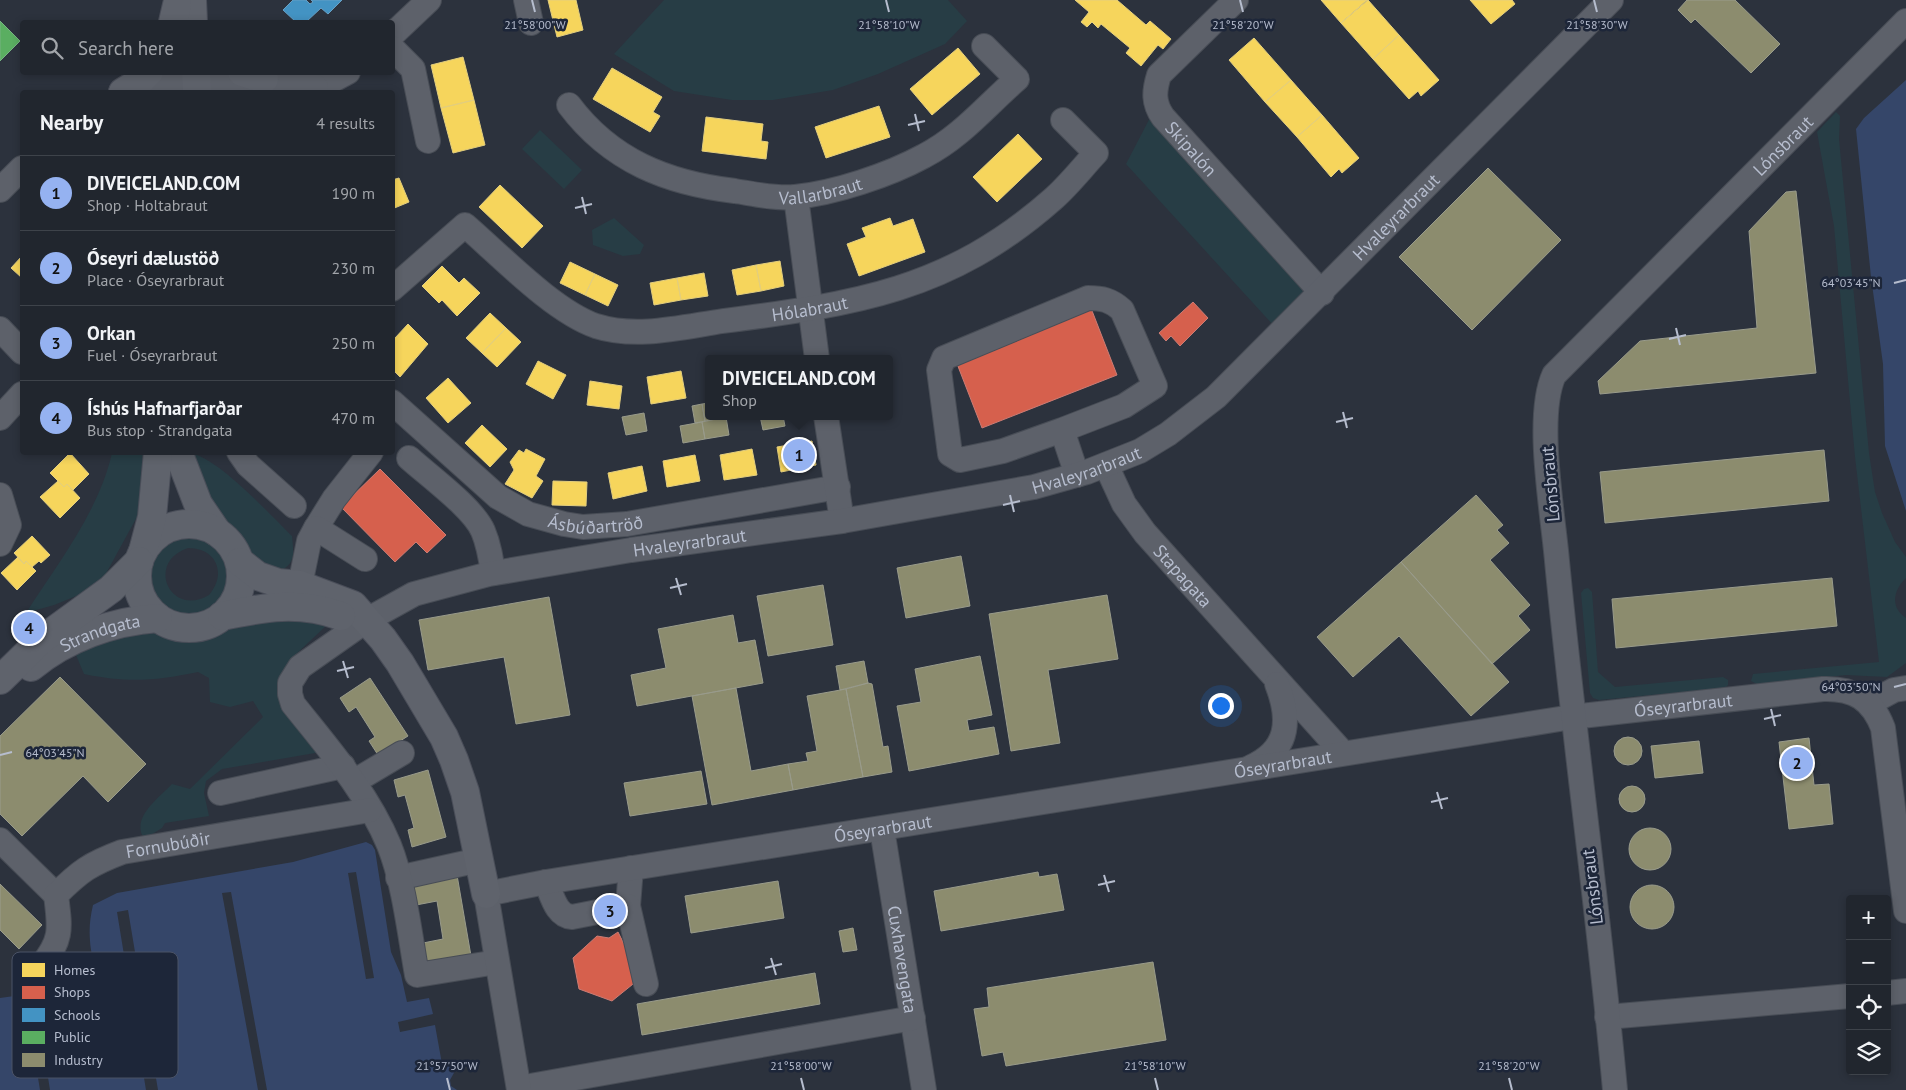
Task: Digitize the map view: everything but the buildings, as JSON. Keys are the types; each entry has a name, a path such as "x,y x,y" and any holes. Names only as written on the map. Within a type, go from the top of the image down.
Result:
{"main road":[{"path":"125,90 139,82 146,75"},
{"path":"158,455 152,517 137,577 140,592 147,606 158,618 183,628 197,628 211,624 233,605 239,592 242,577 240,562 235,550 217,532 198,504 179,455"},
{"path":"141,556 154,538 168,528 184,524 201,525 217,532"},
{"name":"Strandgata","path":"0,680 42,640 111,589 141,556"},
{"path":"240,562 258,576 278,583 300,585 353,605 400,663 444,737 465,792 486,894"},
{"path":"222,616 256,609 293,606 318,608 344,617 367,620"},
{"name":"Strandgata","path":"0,698 33,665 76,640 109,626 134,619 158,618"}],"street":[{"path":"395,32 429,0"},
{"path":"526,0 530,23"},
{"name":"Skipalón","path":"1236,0 1159,75 1155,89 1156,106 1163,117 1322,292"},
{"name":"Hvaleyrarbraut","path":"367,620 414,594 493,573 631,550 842,521 1034,488 1106,465 1158,440 1216,397 1611,0"},
{"name":"Lónsbraut","path":"1615,1090 1572,717 1547,450 1547,390 1554,375 1906,21"},
{"name":"Vallarbraut","path":"570,105 600,140 630,160 656,172 724,190 796,196 851,184 891,172 933,151 960,133 1017,79 984,46"},
{"path":"395,51 413,69 428,141"},
{"path":"137,90 253,76 316,89 342,75"},
{"name":"Hólabraut","path":"395,286 465,225 557,304 582,320 610,330 630,333 809,310 886,293 928,279 969,260 1020,226 1054,198 1096,153 1063,120"},
{"path":"0,190 20,170"},
{"path":"796,196 809,310 816,355"},
{"path":"1088,298 1101,298 1114,302 1122,310 1154,386 1124,406 1062,430 1002,451 960,460 950,454 939,370 944,358 1088,298"},
{"path":"0,418 20,396"},
{"name":"Ásbúðartröð","path":"395,405 498,497 528,514 564,524 583,527 635,522 838,486"},
{"path":"827,420 842,521"},
{"path":"1062,430 1077,475"},
{"path":"240,455 248,465 294,506"},
{"path":"300,585 309,541 334,499 370,455"},
{"path":"409,458 471,514 483,530 493,573"},
{"name":"Stapagata","path":"1106,465 1124,504 1145,533 1343,753"},
{"path":"0,495 9,525 0,544"},
{"path":"316,528 365,559"},
{"path":"367,620 300,667 290,683 290,694 293,704 349,774 390,847 418,976 497,962"},
{"name":"Stapagata","path":"1244,769 1266,758 1282,736 1286,711 1274,677"},
{"path":"1906,688 1894,690 1870,703 1879,718 1885,740 1906,911"},
{"name":"Óseyrarbraut","path":"486,894 631,868 1572,717 1822,689 1856,693 1870,703"},
{"path":"220,793 349,774 402,753"},
{"name":"Fornubúðir","path":"56,895 79,872 122,852 370,810"},
{"name":"Cuxhavengata","path":"882,829 924,1090"},
{"path":"0,840 56,895 60,925 55,948 52,952"},
{"path":"398,878 479,860"},
{"path":"631,868 630,900 646,984"},
{"path":"546,882 559,912 564,916 572,917 630,900"},
{"path":"486,894 519,1089 913,1018"},
{"path":"1891,993 1906,991"},
{"path":"1609,1028 1846,997"}],"shaded area":[{"path":"664,0 948,0 967,21 945,44 878,74 833,90 773,100 732,100 674,91 614,54"},
{"path":"1836,112 1840,116 1839,139 1869,453 1875,492 1895,542 1906,557 1906,578 1898,588 1895,599 1897,609 1906,618 1906,663 1887,677 1846,675 1757,684 1751,681 1753,674 1879,662 1855,457 1834,226 1817,132"},
{"path":"1152,114 1319,279 1274,326 1126,164"},
{"path":"540,130 582,170 564,189 522,149"},
{"path":"614,218 644,245 640,254 623,256 593,245 592,230"},
{"path":"111,455 143,455 138,515 103,579 86,592 54,605 26,613 88,516 106,474"},
{"path":"187,455 198,455 211,463 226,473 256,500 292,536 292,559 287,567 275,574 253,560 242,546 213,523"},
{"path":"195,531 217,540 230,553 235,570 233,586 226,601 213,612 197,617 177,614 165,607 153,592 150,576 150,566 159,549 166,542 184,533","holes":["188,548 198,549 212,557 218,571 217,579 209,595 195,600 183,599 174,594 168,585 165,575 168,564 175,555"]},
{"path":"1588,588 1592,592 1598,672 1615,687 1723,677 1728,680 1728,685 1725,688 1599,700 1593,698 1590,693 1581,593 1584,589"},
{"path":"277,612 328,624 293,657 280,686 321,752 222,769 206,781 204,793 209,816 165,823 162,828 149,836 142,835 141,821 149,807 172,784 190,789 263,717 253,701 230,707 210,702 209,678 198,672 141,680 99,677 84,674 76,655 98,643 155,627 178,636 196,637 204,636 245,619"}],"water":[{"path":"1906,80 1906,511 1885,446 1883,364 1871,277 1856,129 1864,118"},
{"path":"366,842 372,845 375,850 391,952 401,975 407,1002 429,998 433,1014 398,1022 400,1032 435,1025 442,1064 460,1062 450,1080 451,1086 457,1090 0,1090 0,998 12,996 12,1078 178,1078 178,952 92,952 90,919 93,905 117,893 293,862"}],"pier":[{"path":"356,872 374,978 366,979 348,873"},
{"path":"231,892 267,1090 258,1090 222,893"},
{"path":"128,910 135,952 124,952 117,912"},
{"path":"38,1078 48,1078 50,1090 40,1090"},
{"path":"144,1078 156,1078 158,1090 146,1090"}],"place":[{"name":"DIVEICELAND.COM","path":"799,455"},
{"name":"Íshús Hafnarfjarðar","path":"29,628"},
{"name":"Óseyri dælustöð","path":"1797,763"},
{"name":"Orkan","path":"610,911"}]}
